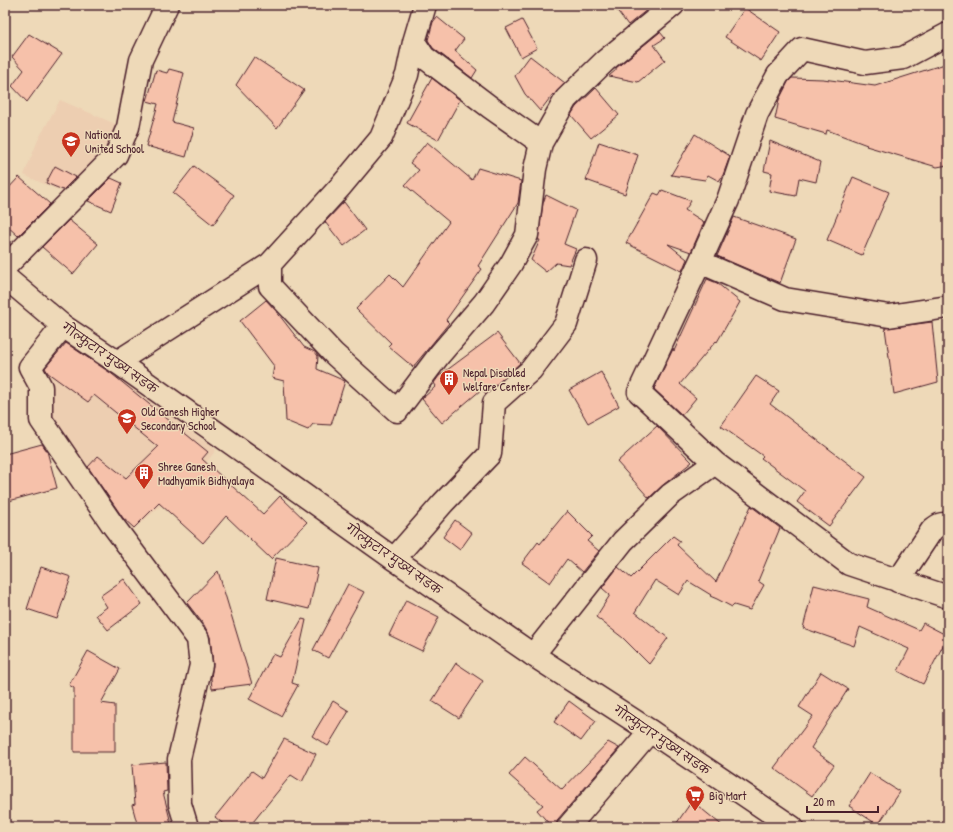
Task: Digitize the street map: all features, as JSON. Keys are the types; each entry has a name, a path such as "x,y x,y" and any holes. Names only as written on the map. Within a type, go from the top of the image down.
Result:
{"street":[{"path":"5,267 116,155 128,127 141,60 167,5"},
{"path":"117,362 270,264 341,186 381,138 407,75 414,42 425,5"},
{"path":"270,264 270,286 334,354 397,411 440,354 484,303 511,264 527,235 535,169 541,143 566,99 605,61 673,5"},
{"path":"948,34 903,58 865,63 802,49 778,75 758,114 728,200 639,392 715,463 849,564 948,598"},
{"path":"414,42 424,57 541,143"},
{"path":"394,559 443,503 490,454 494,403 531,370 566,324 586,260"},
{"path":"700,262 786,299 889,316 948,307"},
{"name":"गोल्फुटार मुख्य सडक","path":"5,277 63,326 117,362 394,559 533,655 650,731 792,827"},
{"path":"63,326 30,367 41,387 41,420 112,524 198,639 200,665 179,759 180,804 187,827"},
{"path":"533,655 623,541 670,495 715,463"},
{"path":"898,581 932,530 938,525 948,525"},
{"path":"568,827 650,731"}],"shaded area":[{"name":"National United School","path":"60,100 120,126 84,202 24,175 38,140"},
{"name":"Old Ganesh Higher Secondary School","path":"63,334 216,450 195,477 129,533 49,421 35,365"}],"building":[{"path":"613,5 653,5 628,25"},
{"path":"745,8 780,32 761,61 725,37"},
{"path":"437,17 464,39 455,51 477,70 472,78 433,48 428,40 433,22"},
{"path":"522,20 537,48 521,57 506,28"},
{"path":"660,32 665,38 654,45 665,60 638,82 609,76 616,70 616,68"},
{"path":"29,34 62,54 27,102 12,86 24,70 12,57"},
{"path":"530,56 565,83 554,95 553,94 540,111 525,94 515,76"},
{"path":"254,57 304,90 277,128 236,85"},
{"path":"948,63 948,165 937,167 866,146 867,145 827,130 826,134 775,119 779,100 788,82 792,78 823,79 875,86"},
{"path":"169,69 184,73 172,122 194,128 186,157 146,146 158,104 147,101 156,70 167,73"},
{"path":"432,78 460,100 438,140 407,123"},
{"path":"596,88 619,115 591,138 571,115 576,107"},
{"path":"695,134 730,156 723,175 719,181 708,175 705,180 671,175"},
{"path":"770,141 820,162 816,182 799,178 796,196 769,191 772,173 764,171"},
{"path":"427,142 472,180 478,168 521,181 518,203 478,266 482,269 446,320 449,323 413,367 388,346 391,343 356,309 390,274 403,287 449,222 405,185 419,170 410,163"},
{"path":"599,142 638,155 625,194 586,180"},
{"path":"55,166 76,177 63,190 46,183"},
{"path":"194,166 234,195 213,225 173,193"},
{"path":"19,177 50,204 18,236 5,224 5,192"},
{"path":"853,177 889,192 862,255 827,240"},
{"path":"111,178 122,183 111,211 88,201"},
{"path":"662,190 691,201 685,210 704,222 691,252 668,244 687,259 682,271 626,243 654,193 659,195"},
{"path":"546,195 576,210 564,244 576,249 569,265 556,263 546,272 531,260 540,240 538,240 543,203"},
{"path":"344,202 365,230 344,246 325,222"},
{"path":"734,217 796,239 780,283 717,256"},
{"path":"69,220 98,244 73,274 42,247"},
{"path":"707,279 717,283 740,302 717,342 716,341 680,384 696,398 682,415 654,389 673,349 674,351"},
{"path":"266,300 304,347 315,352 318,356 317,369 345,381 331,425 313,424 308,430 286,421 284,381 272,378 274,366 240,321"},
{"path":"932,322 938,382 894,394 885,328"},
{"path":"497,333 520,363 486,394 482,389 442,423 422,399 436,386 434,383 439,376"},
{"path":"66,343 112,374 208,452 202,459 263,514 280,496 307,522 271,559 226,516 203,543 159,503 134,528 123,518 88,467 98,456 126,478 158,447 94,395 88,402 48,373 45,368"},
{"path":"601,372 619,406 588,423 569,390"},
{"path":"756,376 779,391 770,404 866,477 829,526 797,502 805,491 761,458 763,456 721,426"},
{"path":"657,426 692,462 649,498 617,462"},
{"path":"42,444 47,451 57,488 5,502 5,454"},
{"path":"751,506 780,528 758,581 764,585 750,610 734,605 732,607 710,596 711,595 688,581 679,595 655,580 635,612 668,638 649,664 623,638 596,617 610,595 602,588 618,567 631,578 673,536 680,541 677,545 716,582"},
{"path":"567,511 592,536 587,541 599,551 582,572 567,559 550,583 522,563 538,542 540,544"},
{"path":"455,520 472,533 460,550 443,537"},
{"path":"276,558 318,568 309,609 267,599"},
{"path":"41,567 71,577 57,619 27,609"},
{"path":"218,571 252,684 212,689 211,678 213,664 210,637 204,625 187,603"},
{"path":"124,579 142,604 108,630 96,615 107,607 100,596"},
{"path":"348,584 364,592 328,658 313,650"},
{"path":"814,585 869,599 867,607 919,630 923,623 948,636 923,684 898,671 909,649 860,627 854,646 803,628"},
{"path":"406,600 439,617 422,651 389,635"},
{"path":"302,619 306,620 292,683 298,685 281,716 249,699 273,654 280,657"},
{"path":"88,651 120,669 101,703 115,705 115,752 74,752 74,688 69,685"},
{"path":"456,663 483,681 459,718 432,701"},
{"path":"821,672 848,689 811,748 834,765 812,796 774,768 813,716 799,707"},
{"path":"333,701 349,711 328,746 312,736"},
{"path":"569,701 596,721 581,741 554,722"},
{"path":"284,739 316,754 302,782 291,775 249,827 227,827 215,817 252,771 262,778"},
{"path":"608,742 619,748 558,819 556,827 552,827 537,810 543,805 509,775 525,757 562,790"},
{"path":"166,762 167,791 163,792 172,827 138,827 132,805 135,804 132,765"},
{"path":"870,773 900,792 878,825 849,806"},
{"name":"Big Mart","path":"692,801 724,827 674,827"}],"place":[{"name":"National United School","path":"71,158"},
{"name":"Nepal Disabled Welfare Center","path":"449,396"},
{"name":"Old Ganesh Higher Secondary School","path":"127,435"},
{"name":"Shree Ganesh Madhyamik Bidhyalaya","path":"144,490"},
{"name":"Big Mart","path":"695,812"}]}
